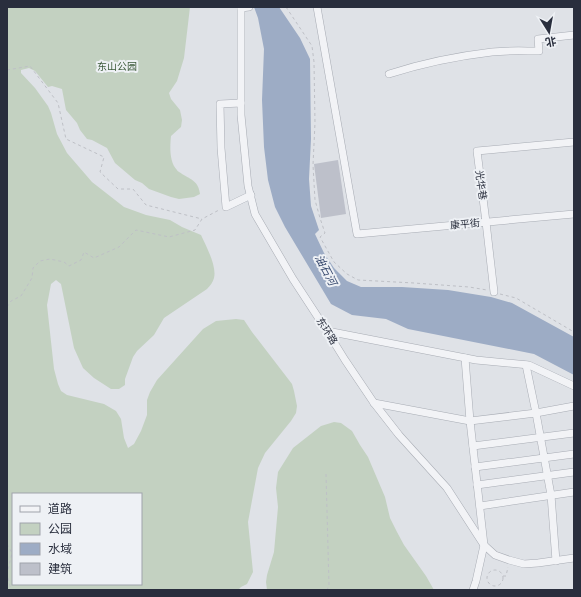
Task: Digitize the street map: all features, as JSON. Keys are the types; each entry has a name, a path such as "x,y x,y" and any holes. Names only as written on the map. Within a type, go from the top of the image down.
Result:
{"street":[{"name":"东环路","path":"245,7 241,114 248,178 255,214 293,279 374,403 399,435 447,488 484,545 495,555 524,564 574,558"},
{"name":"康平街","path":"317,7 357,234 574,214"},
{"path":"389,74 407,68 480,54 494,52 539,51 538,39 574,34"},
{"path":"241,103 220,104 221,148 226,207 251,195"},
{"name":"光华巷","path":"494,292 476,151 574,142"},
{"path":"327,331 476,360 529,365 574,386"},
{"path":"465,358 470,421 484,545 473,590"},
{"path":"526,365 552,495 556,561"},
{"path":"374,403 470,421 536,413 574,406"},
{"path":"473,446 574,433"},
{"path":"475,467 574,454"},
{"path":"477,486 574,472"},
{"path":"480,506 574,492"}],"path":[{"path":"286,7 312,46 314,62 315,123 313,165 316,200 325,233 320,237 334,262 346,274 358,280 469,287 516,298 574,332"},
{"path":"7,70 30,66 58,103 66,139 104,157 100,172 118,189 133,189 146,204 202,219"},
{"path":"7,307 11,301 21,296 32,278 33,268 40,261 50,259 64,262 70,266 81,260 84,252 94,258 119,247 136,230 169,236 195,230 202,219 226,207"},
{"path":"326,474 329,585 327,590"},
{"path":"7,544 12,553 8,574 11,590"},
{"path":"502,576 506,576 508,567"},
{"path":"492,570 499,571 502,576 501,582 497,585 491,584 487,578 488,574 492,570"}],"green space":[{"name":"东山公园","path":"7,7 190,7 184,58 177,81 169,93 171,99 180,110 182,120 181,127 171,136 170,149 174,167 194,181 198,186 200,194 194,197 179,199 171,197 149,189 142,183 135,180 115,163 107,148 87,139 77,123 66,110 62,89 52,86 48,87 35,71 29,68 21,70 21,73 35,88 48,106 57,134 67,153 92,182 124,207 146,215 170,220 201,235 215,273 212,282 207,289 164,318 154,335 137,351 133,357 125,379 125,385 119,389 111,389 94,378 83,368 74,348 61,284 56,280 51,284 47,305 54,369 61,391 67,395 104,404 116,411 121,419 124,438 128,448 134,444 141,431 147,415 147,400 157,380 203,329 216,321 236,319 244,320 292,384 297,406 296,413 265,453 258,468 248,522 253,572 247,584 238,590 7,590"},
{"path":"334,422 341,423 352,431 368,457 385,497 390,518 404,545 434,590 267,590 267,575 274,552 278,507 276,488 278,472 293,448 321,426"}],"water":[{"name":"油石河","path":"254,7 279,7 300,38 310,59 311,139 309,179 311,206 319,230 315,234 324,253 334,268 347,281 361,287 402,287 448,290 491,297 512,303 574,337 574,375 534,354 408,329 386,319 352,315 331,304 285,227 275,207 268,180 264,147 262,100 264,49 258,18"}],"building":[{"path":"338,160 346,214 321,218 314,164"}]}
